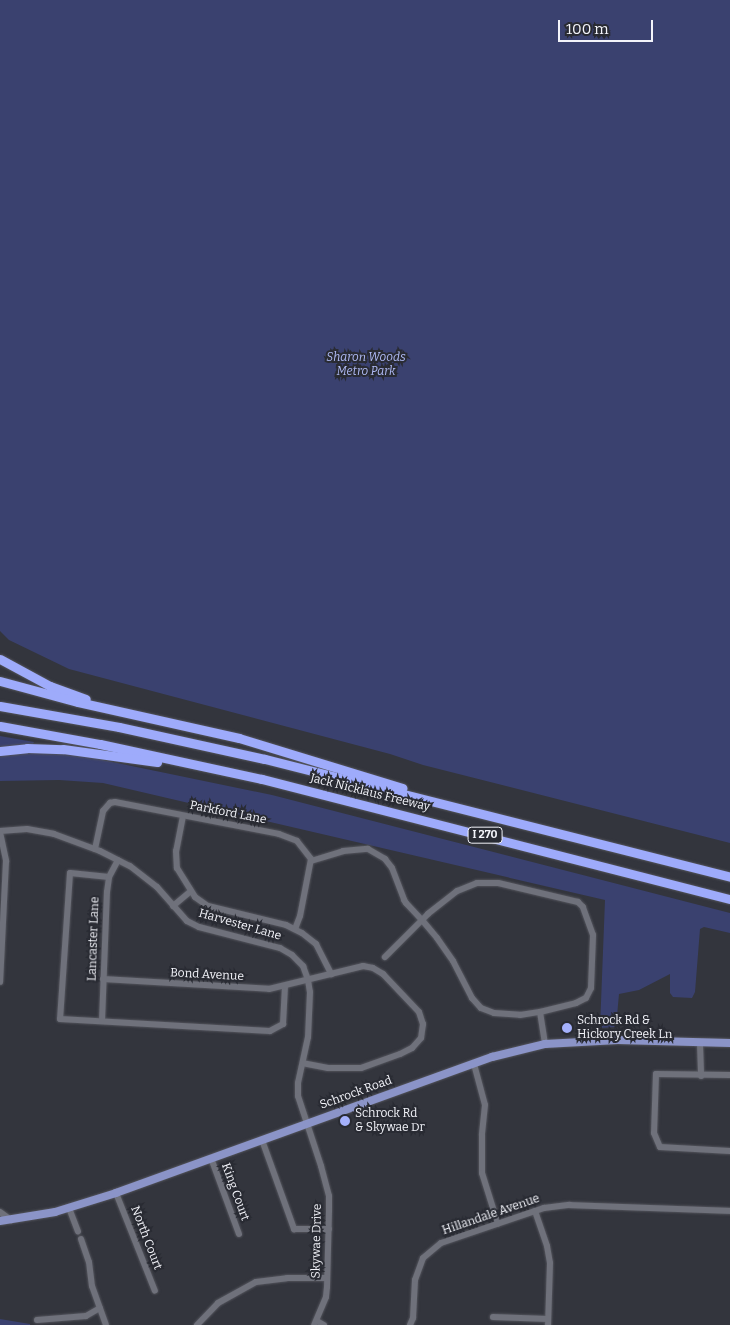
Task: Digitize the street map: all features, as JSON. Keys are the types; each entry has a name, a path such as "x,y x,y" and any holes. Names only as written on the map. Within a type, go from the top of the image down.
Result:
{"highway":[{"path":"0,659 50,686 129,713"},
{"path":"0,680 40,693 230,736 289,752 457,808"},
{"name":"Jack Nicklaus Freeway","path":"0,706 202,744 730,877"},
{"name":"Jack Nicklaus Freeway","path":"0,726 100,744 239,774 730,899"},
{"path":"0,751 36,748 68,749 239,774"}],"main road":[{"name":"Schrock Road","path":"0,1221 69,1208 116,1193 474,1064 545,1044 618,1040 700,1044 730,1043"}],"street":[{"name":"Parkford Lane","path":"95,849 103,811 110,803 115,802 280,834 297,841 312,861"},
{"path":"183,816 176,851 177,868 190,891 208,906 295,929 316,944 331,974"},
{"name":"Harvester Lane","path":"0,831 27,829 54,834 95,849 118,860 157,887 187,921 199,927 286,951 303,966 308,980"},
{"path":"0,831 6,861 0,982"},
{"path":"295,929 312,861 343,851 368,849 390,863 404,900 422,920 437,938 453,961 472,998 481,1008 494,1013 520,1015 540,1012 556,1009 586,998 590,988 593,935 582,906 578,902 498,883 476,883 457,891 422,920 385,956"},
{"name":"Lancaster Lane","path":"102,1022 109,877 118,860"},
{"path":"109,877 70,872 60,1019 270,1031 283,1024 285,986"},
{"path":"173,906 190,891"},
{"path":"303,1063 328,1068 361,1068 412,1048 421,1038 423,1024 419,1012 383,974 372,968 363,966 308,980"},
{"name":"Bond Avenue","path":"103,979 252,989 285,986 308,980"},
{"name":"Skywae Drive","path":"308,980 308,1037 298,1090 306,1123 329,1196 326,1297 315,1323"},
{"path":"540,1012 545,1044"},
{"path":"700,1044 701,1076"},
{"path":"474,1064 485,1105 482,1136 482,1173 498,1224"},
{"path":"730,1075 656,1074 654,1133 660,1147 730,1151"},
{"path":"262,1140 294,1229 329,1228"},
{"name":"King Court","path":"211,1158 239,1234"},
{"name":"North Court","path":"116,1193 155,1291"},
{"name":"Hillandale Avenue","path":"410,1325 414,1318 415,1280 423,1258 441,1243 535,1211 570,1205 730,1211"},
{"path":"69,1208 78,1230"},
{"path":"494,1317 548,1322 550,1263 547,1246 535,1211"},
{"path":"0,1212 10,1220"},
{"path":"81,1240 89,1262 92,1286 106,1325"},
{"path":"197,1325 218,1303 256,1282 288,1278 327,1278"},
{"path":"37,1320 86,1316 100,1308"},
{"path":"315,1323 324,1325"}],"green space":[{"name":"Sharon Woods Metro Park","path":"0,0 730,0 730,843 423,765 390,754 69,669 9,640 0,631"},
{"path":"0,736 34,742 33,744 0,747"},
{"path":"15,752 59,753 93,758 272,795 730,913 730,933 704,927 700,929 695,992 692,998 673,997 670,993 670,974 639,990 619,994 616,1027 600,1028 605,900 103,783 59,780 0,781 0,754"},
{"path":"0,1319 30,1324 30,1325 0,1325"}],"place":[{"name":"Schrock Rd & Hickory Creek Ln","path":"567,1028"},
{"name":"Schrock Rd & Skywae Dr","path":"345,1121"}]}
